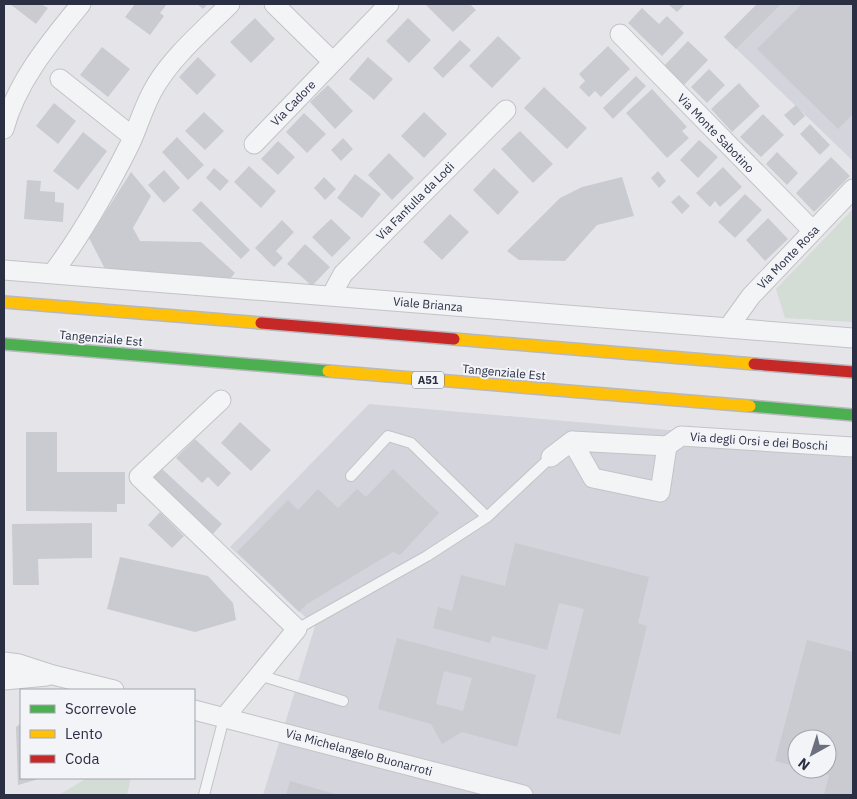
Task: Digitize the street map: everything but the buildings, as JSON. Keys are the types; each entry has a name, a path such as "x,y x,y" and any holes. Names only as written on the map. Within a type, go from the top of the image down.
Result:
{"highway":[{"path":"4,302 853,372"},
{"name":"Tangenziale Est","path":"4,344 853,416"}],"street":[{"path":"4,129 21,86 36,61 81,4"},
{"path":"52,274 82,233 107,192 133,137 146,103 157,83 230,4"},
{"path":"274,4 333,62"},
{"name":"Via Cadore","path":"254,144 389,4"},
{"name":"Via Monte Sabotino","path":"620,34 813,231"},
{"path":"60,79 133,137"},
{"name":"Via Fanfulla da Lodi","path":"331,296 343,274 506,110"},
{"name":"Via Monte Rosa","path":"728,328 751,296 853,189"},
{"name":"Viale Brianza","path":"4,270 853,338"},
{"path":"221,400 139,477 297,629 224,718"},
{"name":"Via degli Orsi e dei Boschi","path":"572,441 667,446 681,436 853,447"},
{"path":"551,457 572,441 593,478 660,492 667,446"},
{"path":"4,662 19,664 53,675 110,689"},
{"path":"4,680 53,675"},
{"name":"Via Michelangelo Buonarroti","path":"195,710 524,795"}],"lane":[{"path":"351,476 388,436 411,443 487,517"},
{"path":"297,629 427,556 487,517 551,457"},
{"path":"259,675 343,701"},
{"path":"204,795 224,718"}],"shaded area":[{"path":"757,4 853,4 853,161 724,37"},
{"path":"853,209 853,322 785,318 776,289"},
{"path":"369,404 853,446 853,795 263,795 315,626 230,547"},
{"path":"85,779 131,779 127,795 59,795"}],"traffic: fast":[{"path":"4,344 328,371"},
{"path":"750,406 853,415"}],"traffic: slow":[{"path":"4,302 261,323"},
{"path":"454,339 754,364"},
{"path":"328,371 750,406"}],"traffic: jam":[{"path":"261,323 454,339"},
{"path":"754,364 853,372"}]}
